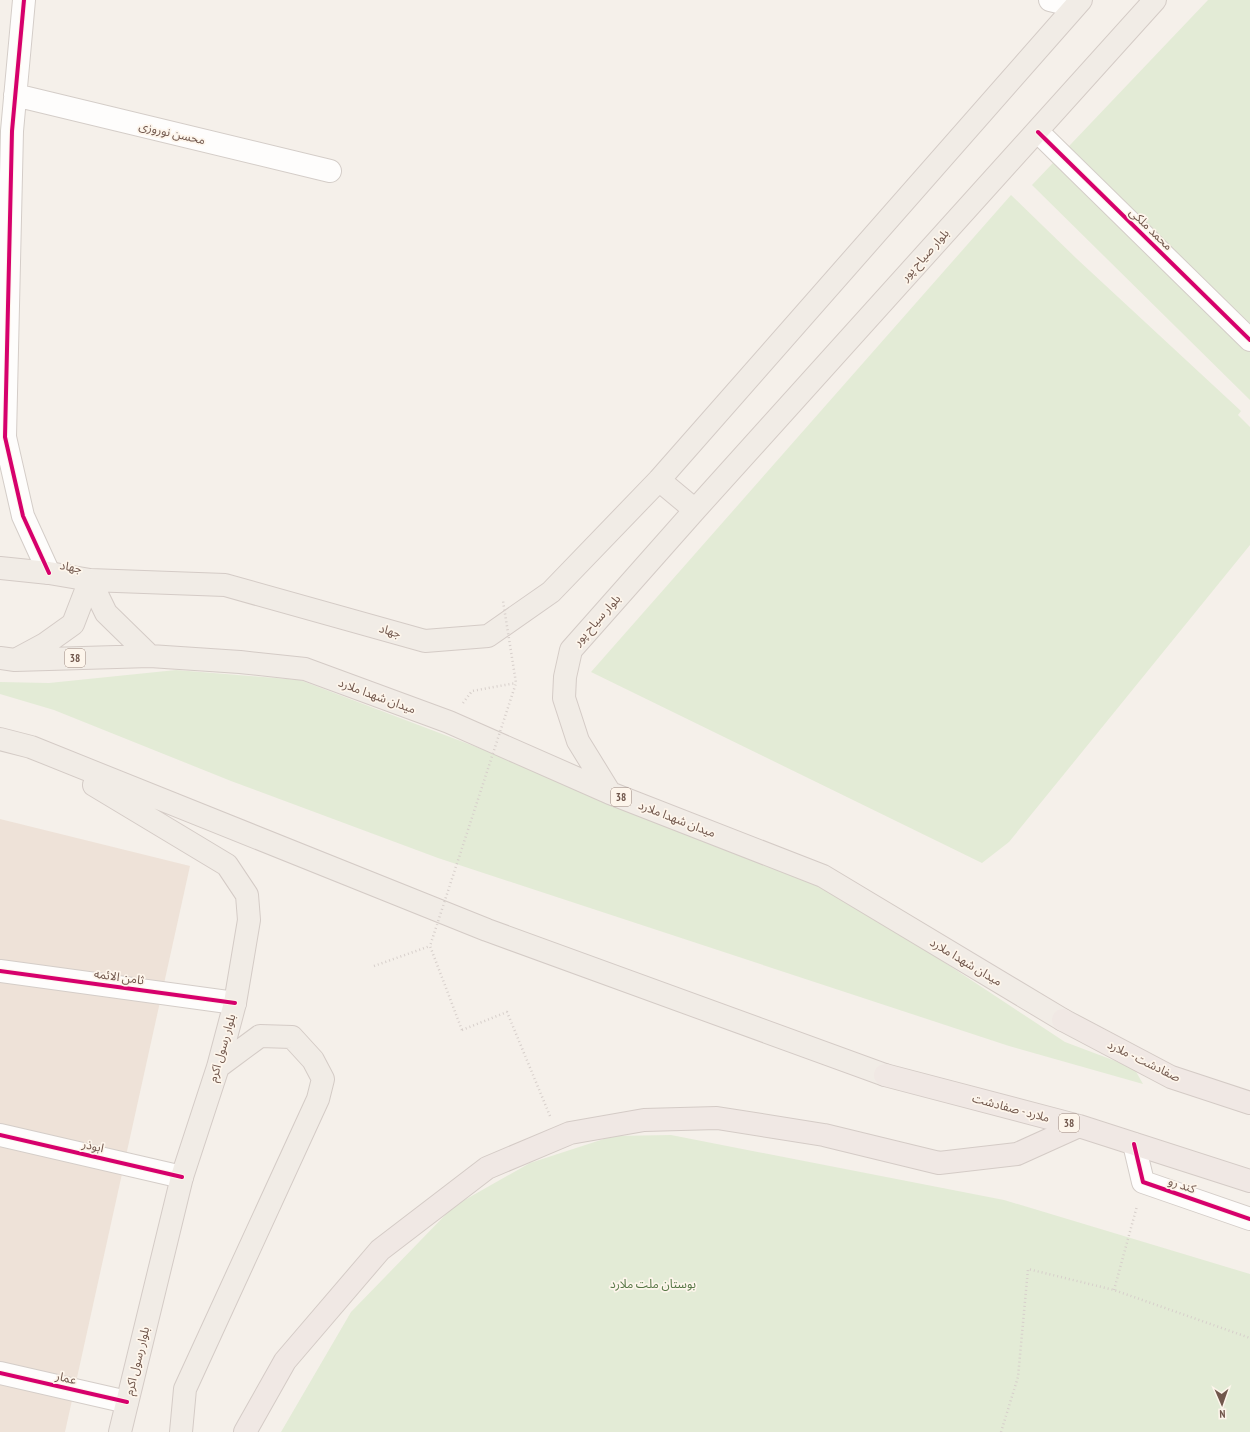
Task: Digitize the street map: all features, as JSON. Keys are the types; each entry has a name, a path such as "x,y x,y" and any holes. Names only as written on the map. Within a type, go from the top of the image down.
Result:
{"highway":[{"name":"صفادشت - ملارد","path":"1063,1020 1171,1077 1250,1103"},
{"name":"ملارد - صفادشت","path":"885,1075 1079,1126 1250,1181"},
{"path":"245,1432 285,1361 380,1250 488,1168 559,1137 570,1133 644,1120 717,1118 824,1135 939,1163 1017,1154 1079,1126"}],"main road":[{"name":"بلوار صیاح پور","path":"695,510 1038,132 1138,18 1156,0"},
{"path":"695,510 659,480 1078,3"},
{"name":"جهاد","path":"0,568 50,573 90,580 225,585 426,641 488,636 551,592 659,480"},
{"name":"بلوار سیاح پور","path":"610,793 578,741 564,698 564,678 571,650 695,510"},
{"path":"90,580 106,613 150,656"},
{"path":"7,659 45,644 73,624 90,580"},
{"name":"میدان شهدا ملارد","path":"150,656 240,662 305,669 449,722 610,793 823,876 1063,1020"},
{"name":"38","path":"7,659 150,656"},
{"name":"38","path":"0,739 31,747 487,930 885,1075"},
{"name":"بلوار رسول اکرم","path":"31,747 155,820 227,865 247,895 249,920 235,1003 218,1067 182,1177 120,1432"},
{"path":"181,1432 185,1389 318,1099 323,1079 312,1060 292,1037 260,1036 218,1067"}],"street":[{"path":"24,0 14,96 6,131 2,445 23,516 50,573"},
{"path":"1050,0 1078,3"},
{"name":"محسن نوروزی","path":"14,96 330,171"},
{"name":"محمد ملکی","path":"1038,132 1250,340"},
{"name":"ثامن الائمه","path":"0,971 235,1003"},
{"name":"ابوذر","path":"0,1135 182,1177"},
{"path":"1134,1144 1144,1182"},
{"name":"کند رو","path":"1144,1182 1250,1219"},
{"name":"عمار","path":"0,1373 127,1402"}],"path":[{"path":"503,601 516,683 430,946 462,1030 507,1012 559,1137"},
{"path":"472,691 516,683"},
{"path":"374,966 430,946"},
{"path":"1114,1290 1144,1182"},
{"path":"1001,1432 1018,1377 1028,1268 1114,1290 1250,1338"}],"shaded area":[{"path":"0,819 190,866 65,1432 0,1432"}],"green space":[{"path":"1208,0 1250,0 1250,400 1032,185"},
{"path":"1011,195 1077,259 1241,411 1238,415 1250,427 1250,545 1009,842 982,863 591,672"},
{"path":"176,670 300,680 521,764 819,886 909,939 1065,1042 1134,1068 1143,1084 1009,1046 438,858 231,781 54,710 0,694 0,682 49,683"},
{"name":"بوستان ملت ملارد","path":"671,1135 1004,1200 1250,1274 1250,1432 281,1432 351,1312 454,1206 530,1163 613,1136"}],"cycle path":[{"path":"24,0 12,131 5,437 23,516 49,573"},
{"path":"1038,132 1250,340"},
{"path":"0,971 235,1003"},
{"path":"0,1135 182,1177"},
{"path":"1134,1144 1143,1182 1250,1219"},
{"path":"0,1373 127,1402"}]}
